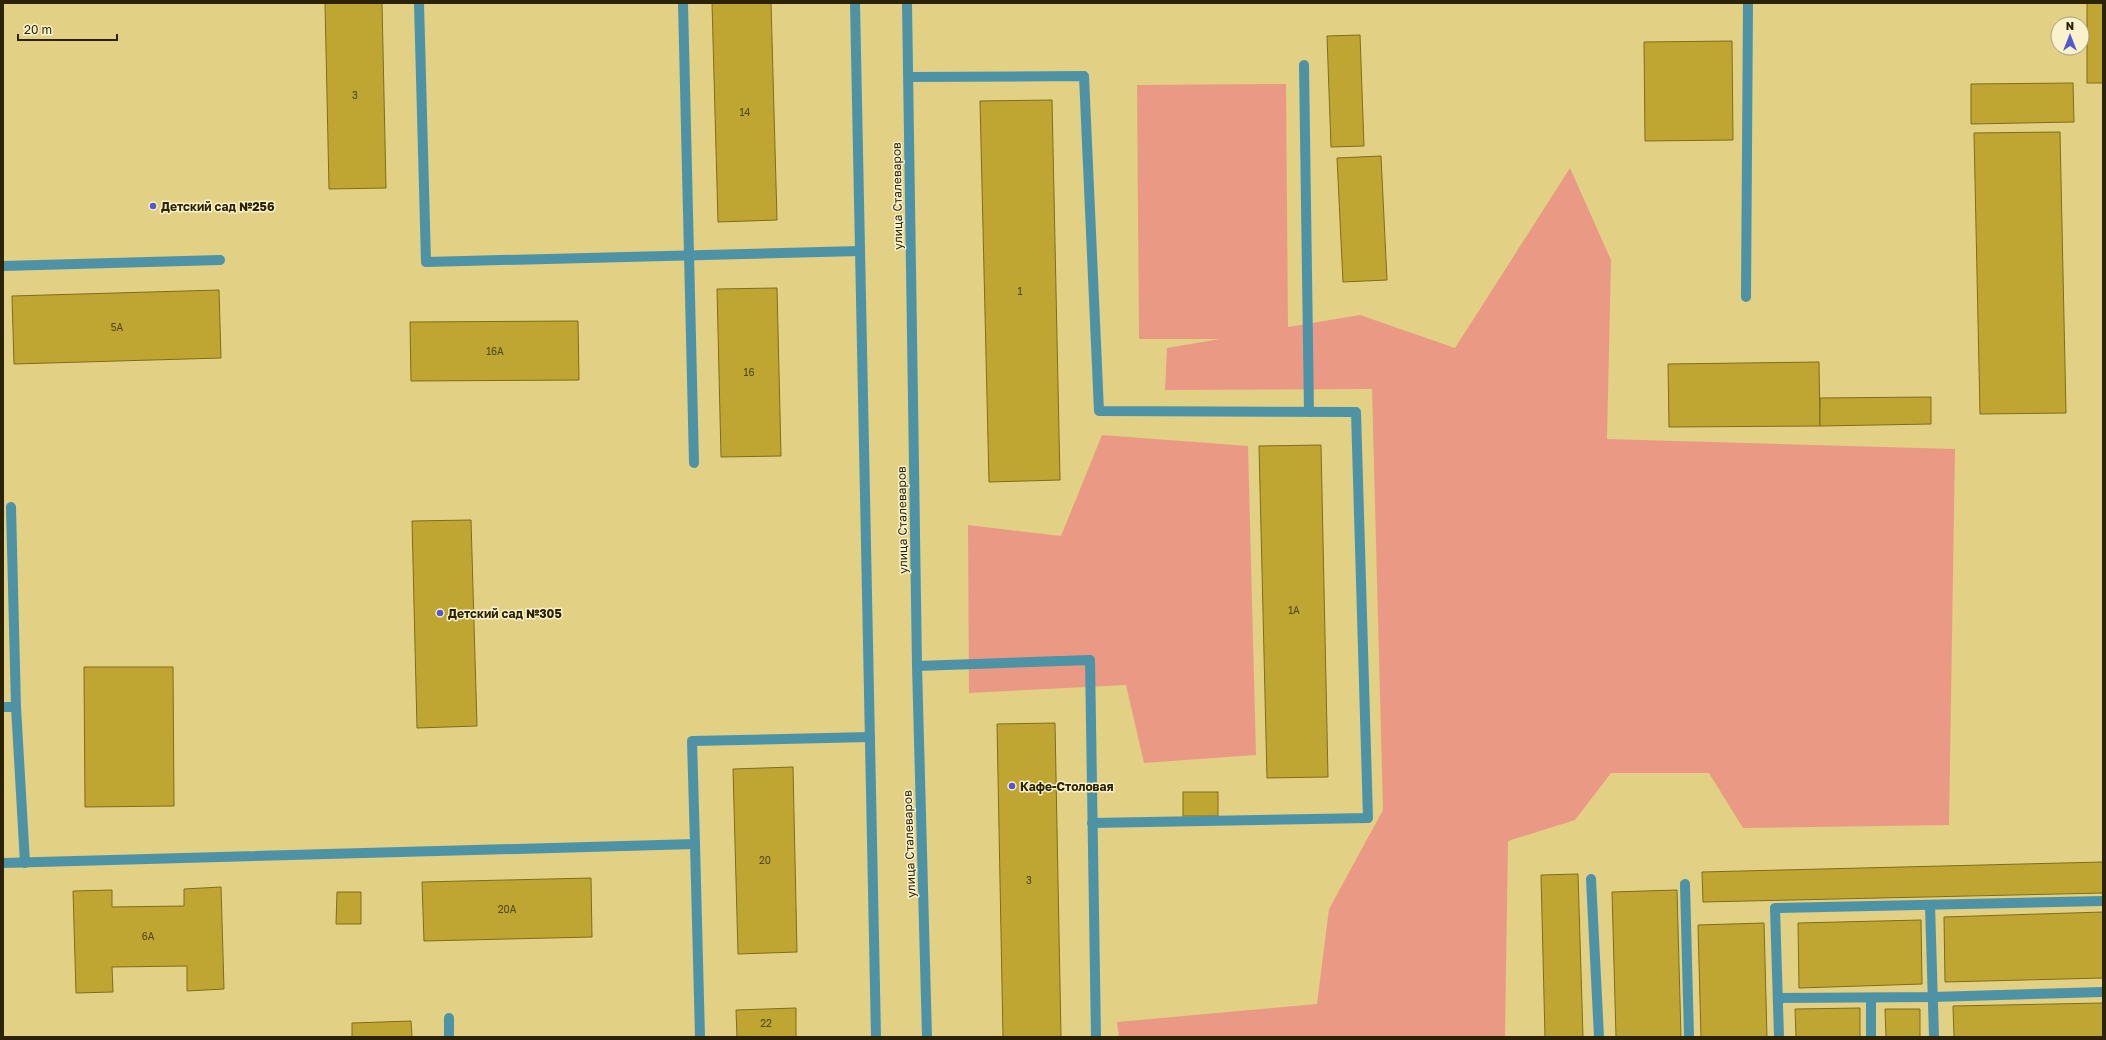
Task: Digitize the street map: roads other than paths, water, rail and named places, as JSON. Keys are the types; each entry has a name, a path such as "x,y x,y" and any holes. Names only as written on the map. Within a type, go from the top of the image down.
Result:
{"street":[{"path":"419,3 426,262 860,251"},
{"path":"683,3 694,463"},
{"path":"855,3 876,1037"},
{"name":"улица Сталеваров","path":"907,3 917,666 928,1037"},
{"path":"1746,296 1748,3"},
{"path":"1304,65 1309,412"},
{"path":"909,77 1084,76 1099,411 1356,412 1368,818 1092,824"},
{"path":"3,266 220,260"},
{"path":"11,507 16,707 25,863"},
{"path":"917,666 1090,660 1096,1037"},
{"path":"3,707 16,707"},
{"path":"700,1037 692,741 870,737"},
{"path":"3,863 695,844"},
{"path":"1591,879 1599,1037"},
{"path":"1685,884 1689,1037"},
{"path":"1779,1037 1775,908 2103,901"},
{"path":"1930,905 1934,1037"},
{"path":"1778,998 1933,997 2103,992"},
{"path":"1871,998 1871,1037"},
{"path":"448,1018 449,1037"}],"place":[{"name":"Детский сад №256","path":"153,206"},
{"name":"Детский сад №305","path":"440,613"},
{"name":"Кафе-Столовая","path":"1012,786"}]}
